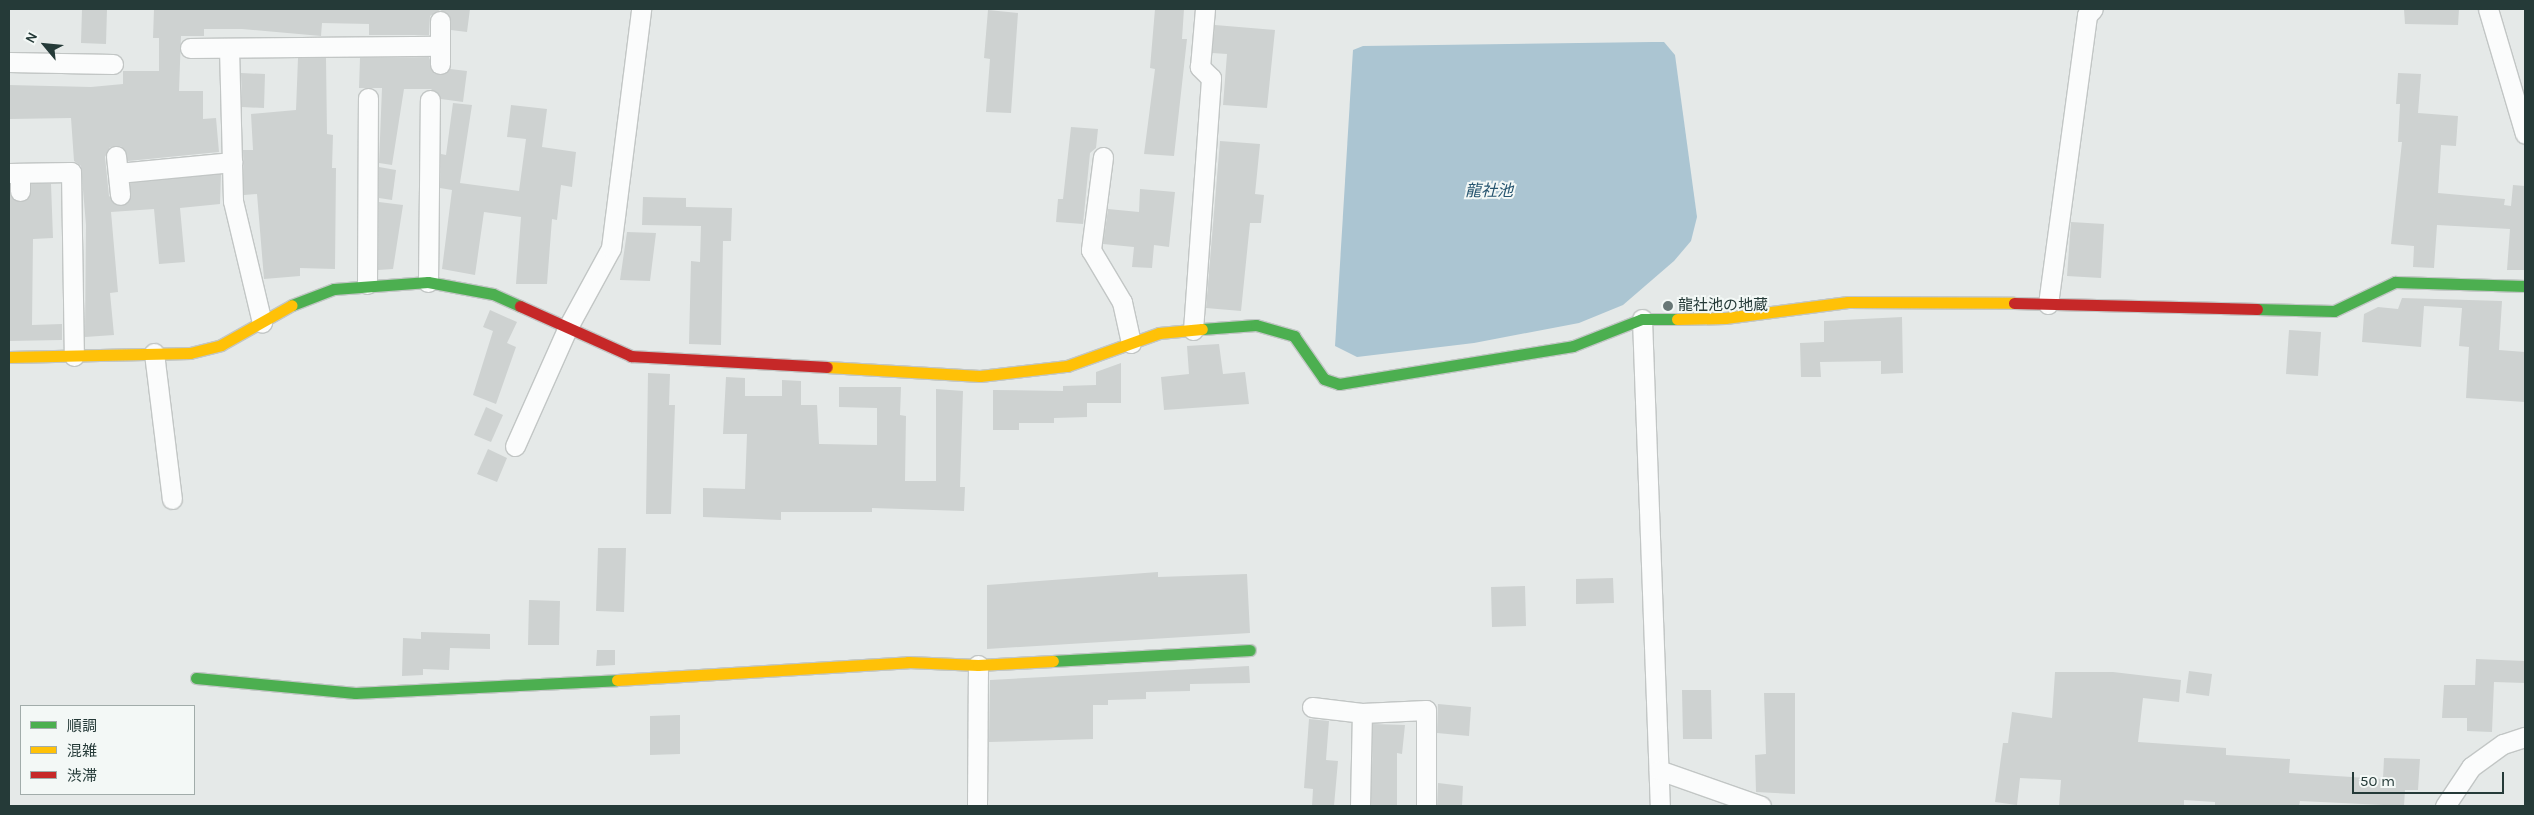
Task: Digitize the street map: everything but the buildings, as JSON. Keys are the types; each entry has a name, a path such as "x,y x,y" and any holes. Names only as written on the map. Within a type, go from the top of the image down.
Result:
{"street":[{"path":"515,446 568,327 611,248 641,9"},
{"path":"1193,330 1211,78 1200,66 1205,9"},
{"path":"2048,304 2087,15 2093,9"},
{"path":"2488,9 2525,134"},
{"path":"190,48 440,55 440,21"},
{"path":"229,48 233,201 262,323"},
{"path":"9,62 113,64"},
{"path":"367,284 368,98"},
{"path":"428,282 430,100"},
{"path":"1103,156 1091,250 1122,302 1131,343"},
{"path":"120,195 117,164 232,162"},
{"path":"16,179 71,172 74,356"},
{"path":"9,357 190,352 221,345 262,323 287,306 334,289 367,284 428,282 493,294 631,356 980,376 1068,366 1159,333 1256,325 1294,336 1324,379 1339,384 1573,346 1642,319 1725,318 1848,302 2048,304 2334,311 2395,282 2525,286"},
{"path":"1642,319 1660,806"},
{"path":"154,353 160,452 172,499"},
{"path":"196,678 356,693 646,681 908,662 978,665 1250,650"},
{"path":"977,806 978,665"},
{"path":"1312,707 1362,713 1426,710 1426,806"},
{"path":"1360,806 1362,713"},
{"path":"2445,806 2471,767 2503,744 2525,737"},
{"path":"1659,770 1761,806"}],"water":[{"name":"龍社池","path":"1664,42 1675,55 1697,217 1691,241 1674,261 1623,305 1579,323 1474,343 1357,357 1335,346 1353,50 1363,46"}],"traffic: fast":[{"path":"292,305 334,289 428,282 493,294 520,306"},
{"path":"2257,309 2334,311 2395,282 2525,286"},
{"path":"1202,329 1256,325 1294,336 1324,379 1339,384 1573,346 1642,319 1677,319"},
{"path":"1053,661 1250,650"},
{"path":"196,678 355,693 617,680"}],"traffic: slow":[{"path":"1677,319 1725,318 1848,302 2014,303"},
{"path":"9,357 190,353 221,345 292,305"},
{"path":"827,367 980,376 1067,366 1159,333 1202,329"},
{"path":"617,680 908,662 978,665 1053,661"}],"traffic: jam":[{"path":"2014,303 2257,309"},
{"path":"520,306 631,356 827,367"}],"place":[{"name":"龍社池の地蔵","path":"1668,306"}]}
